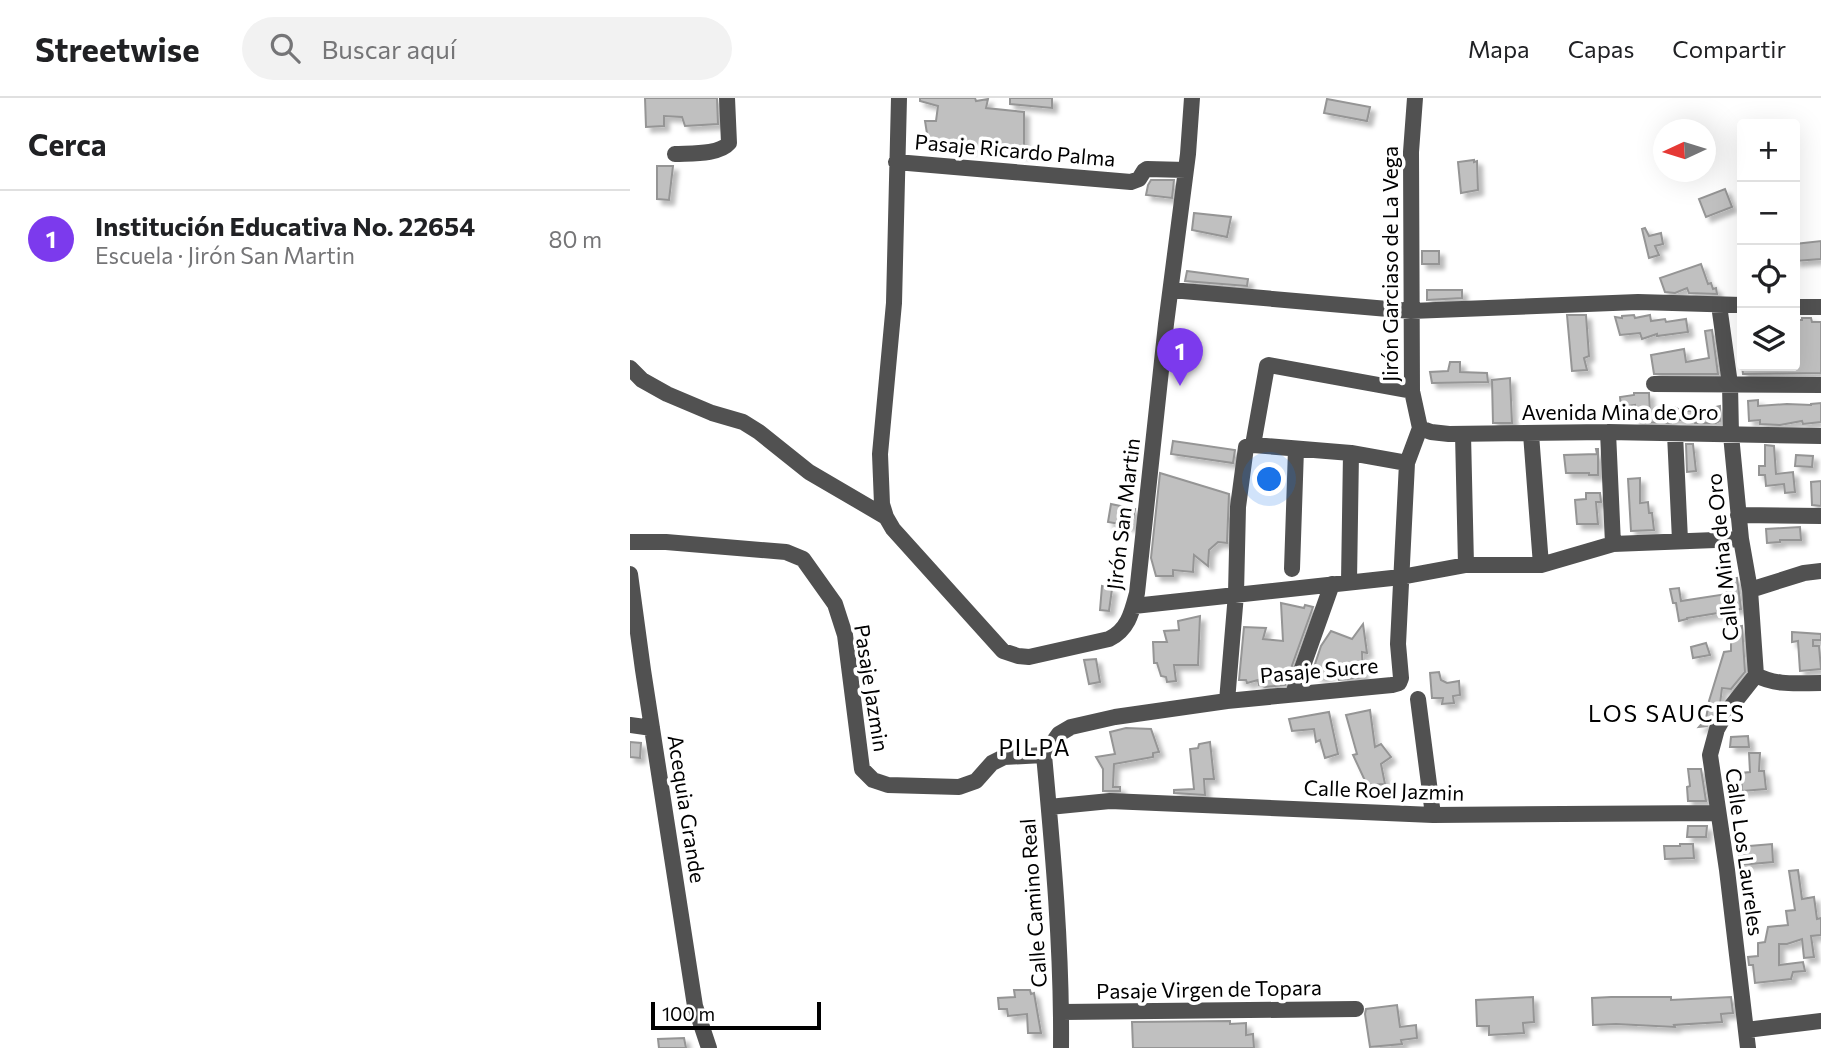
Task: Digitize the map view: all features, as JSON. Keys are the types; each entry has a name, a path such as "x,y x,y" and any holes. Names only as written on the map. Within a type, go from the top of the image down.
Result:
{"street":[{"path":"675,153 718,151 727,146 727,98"},
{"path":"886,517 882,505 880,454 894,303 899,98"},
{"name":"Jirón San Martin","path":"886,517 893,529 1003,651 1029,657 1109,639 1119,634 1128,622 1137,593 1192,98"},
{"name":"Jirón Garciaso de La Vega","path":"1415,98 1411,152 1412,391 1420,428"},
{"name":"Pasaje Ricardo Palma","path":"896,162 1131,182 1139,179 1145,170 1186,170"},
{"path":"1171,290 1411,311 1639,302 1737,305"},
{"name":"Calle Mina de Oro","path":"1719,305 1730,384 1731,435 1738,515 1750,590 1756,675"},
{"path":"1800,307 1821,307"},
{"path":"1253,446 1269,365 1412,391"},
{"path":"630,368 642,380 667,394 712,413 743,422 809,472 886,517"},
{"path":"1654,384 1821,385"},
{"name":"Avenida Mina de Oro","path":"1420,428 1431,432 1463,434 1608,432 1821,436"},
{"name":"Pasaje Sucre","path":"1044,755 1059,734 1071,727 1115,717 1227,701 1392,685 1399,682 1401,678 1398,644 1407,463 1420,428"},
{"path":"1608,432 1613,544"},
{"path":"1463,434 1466,565"},
{"path":"1531,434 1541,565"},
{"path":"1675,434 1680,540"},
{"path":"1227,701 1236,594 1238,507 1246,447 1351,453 1407,463"},
{"path":"1292,569 1296,449"},
{"path":"1349,582 1351,453"},
{"path":"1738,515 1821,516"},
{"path":"1134,606 1401,577 1466,565 1541,565 1613,544 1741,539"},
{"name":"Pasaje Jazmin","path":"630,542 666,542 786,552 803,559 835,604 845,635 862,769 873,780 888,785 959,787 976,781 992,762 1004,757 1044,755"},
{"path":"1750,590 1804,573 1821,571"},
{"name":"Acequia Grande","path":"630,574 695,1006 709,1048"},
{"path":"1293,694 1332,584"},
{"path":"1756,675 1780,684 1821,683"},
{"name":"Calle Los Laureles","path":"1748,1048 1710,755 1712,743 1726,713 1756,675"},
{"path":"1418,699 1433,815"},
{"path":"630,724 652,728"},
{"name":"Calle Camino Real","path":"1044,755 1054,871 1062,1048"},
{"name":"Calle Roel Jazmin","path":"1049,807 1110,802 1433,815 1717,814"},
{"name":"Pasaje Virgen de Topara","path":"1062,1012 1356,1009"},
{"path":"1746,1030 1821,1021"}],"building":[{"path":"645,98 717,98 718,124 685,126 682,117 664,116 664,126 646,127"},
{"path":"920,98 975,98 976,101 988,99 986,108 1024,112 1024,154 1004,147 965,149 966,146 928,140 925,121 936,121 938,106 920,101"},
{"path":"1010,98 1052,98 1052,108 1010,104"},
{"path":"1327,99 1370,107 1367,121 1324,113"},
{"path":"1477,161 1478,190 1461,193 1458,162"},
{"path":"657,166 673,166 669,200 657,199"},
{"path":"1151,180 1174,180 1172,198 1146,195"},
{"path":"1725,189 1732,207 1706,217 1699,199"},
{"path":"1194,213 1231,217 1227,237 1192,230"},
{"path":"1645,228 1649,236 1661,233 1663,244 1655,246 1659,255 1649,258 1642,229"},
{"path":"1821,241 1821,259 1800,261 1800,243"},
{"path":"1422,251 1439,251 1439,264 1422,264"},
{"path":"1701,264 1708,284 1711,283 1713,289 1716,288 1717,294 1689,293 1687,288 1675,293 1665,292 1660,278"},
{"path":"1187,271 1248,279 1247,286 1185,281"},
{"path":"1427,290 1462,290 1462,298 1427,300"},
{"path":"1567,315 1586,315 1589,356 1584,358 1587,370 1572,371"},
{"path":"1634,315 1635,318 1650,315 1651,321 1686,319 1688,332 1657,334 1642,339 1640,333 1620,335 1615,317"},
{"path":"1811,318 1812,322 1821,322 1821,373 1743,374 1743,371 1800,371 1802,320"},
{"path":"1712,330 1718,374 1654,374 1651,355 1684,349 1686,362 1709,358 1705,331"},
{"path":"1450,362 1460,362 1460,372 1487,373 1488,382 1432,383 1430,372 1448,371"},
{"path":"1510,378 1512,423 1493,423 1492,380"},
{"path":"1649,393 1650,412 1674,407 1690,411 1717,409 1716,407 1720,406 1720,421 1695,423 1694,420 1671,418 1671,423 1636,422 1635,405 1621,407 1620,397"},
{"path":"1758,400 1758,406 1821,403 1821,422 1803,424 1802,421 1780,425 1760,424 1760,420 1749,421 1748,401"},
{"path":"1173,441 1235,450 1233,463 1171,454"},
{"path":"1686,444 1693,444 1696,471 1687,472"},
{"path":"1765,445 1774,446 1776,474 1793,472 1795,492 1785,493 1784,484 1766,486 1765,475 1759,475 1759,466 1765,466"},
{"path":"1598,449 1598,475 1566,473 1564,455 1597,454"},
{"path":"1796,455 1813,456 1812,467 1795,466"},
{"path":"1160,473 1229,494 1227,543 1218,542 1209,550 1208,566 1194,555 1193,572 1173,570 1173,576 1156,576 1151,558"},
{"path":"1640,478 1640,503 1648,502 1654,530 1631,531 1628,479"},
{"path":"1821,481 1821,506 1812,505 1811,482"},
{"path":"1586,493 1600,493 1601,502 1596,502 1598,524 1577,524 1575,500 1586,499"},
{"path":"1111,504 1135,509 1132,526 1108,522"},
{"path":"1800,527 1801,540 1767,543 1766,529"},
{"path":"1737,578 1741,609 1679,621 1670,589 1679,588 1681,601 1727,594 1726,580"},
{"path":"1102,586 1112,589 1109,611 1100,610"},
{"path":"1281,603 1304,608 1305,605 1313,607 1285,685 1265,687 1259,685 1258,680 1247,683 1246,680 1239,680 1244,627 1266,628 1263,639 1283,641"},
{"path":"1200,616 1198,665 1174,665 1176,681 1167,682 1166,677 1161,676 1157,663 1154,663 1153,642 1167,642 1164,631 1179,630 1178,621"},
{"path":"1363,624 1367,653 1362,652 1363,677 1339,680 1334,664 1329,675 1321,677 1312,673 1321,646 1331,631 1352,639"},
{"path":"1742,626 1745,672 1731,689 1722,688 1720,704 1707,726 1699,727 1706,719 1724,652 1731,651 1731,637 1737,637 1736,627"},
{"path":"1792,632 1821,634 1821,640 1813,640 1813,646 1819,646 1821,669 1800,671 1798,641 1792,642"},
{"path":"1706,643 1710,655 1693,658 1691,647"},
{"path":"1096,659 1100,682 1089,684 1084,660"},
{"path":"1439,672 1441,680 1447,683 1459,681 1460,695 1453,696 1454,703 1442,704 1443,698 1432,698 1430,673"},
{"path":"1370,710 1375,747 1381,744 1391,757 1381,764 1385,784 1367,785 1353,755 1357,754 1346,715"},
{"path":"1329,712 1338,754 1325,758 1320,740 1316,742 1314,729 1292,731 1289,719"},
{"path":"1126,728 1151,729 1159,752 1153,753 1153,757 1114,764 1113,787 1120,787 1120,791 1103,791 1103,769 1096,757 1115,754 1110,732"},
{"path":"1748,736 1749,747 1730,747 1731,737"},
{"path":"630,742 641,743 640,758 630,757"},
{"path":"1210,742 1214,779 1204,779 1205,795 1174,793 1174,790 1194,789 1190,749"},
{"path":"1749,753 1760,753 1759,771 1764,771 1766,789 1742,791 1741,773 1750,772"},
{"path":"1688,769 1701,769 1706,801 1688,801"},
{"path":"1688,826 1707,826 1706,837 1687,837"},
{"path":"1693,844 1694,858 1665,859 1664,846"},
{"path":"1772,844 1773,862 1740,865 1738,847"},
{"path":"1798,870 1802,899 1814,897 1817,919 1821,918 1821,935 1811,936 1814,957 1804,958 1802,939 1779,944 1779,965 1803,962 1805,971 1793,972 1791,979 1755,983 1753,965 1749,965 1748,957 1758,956 1758,943 1765,942 1768,927 1788,925 1786,911 1795,910 1789,871"},
{"path":"1014,990 1030,990 1031,994 1034,993 1041,1033 1028,1033 1027,1014 1008,1016 1007,1009 999,1009 998,998 1015,997"},
{"path":"1533,997 1534,1022 1523,1023 1524,1033 1489,1035 1489,1026 1477,1026 1476,1000"},
{"path":"1671,997 1671,1000 1731,997 1733,1013 1721,1014 1722,1022 1674,1025 1675,1027 1593,1025 1592,998"},
{"path":"1397,1005 1400,1027 1416,1025 1417,1038 1401,1040 1402,1044 1370,1047 1366,1009"},
{"path":"1230,1021 1230,1024 1246,1023 1246,1035 1253,1034 1254,1048 1133,1048 1132,1022"},
{"path":"684,1038 686,1048 659,1048 658,1039"}],"place":[{"name":"Institución Educativa No. 22654","path":"1180,386"}],"district":[{"name":"LOS SAUCES","path":"1667,714"},
{"name":"PILPA","path":"1035,748"}]}
